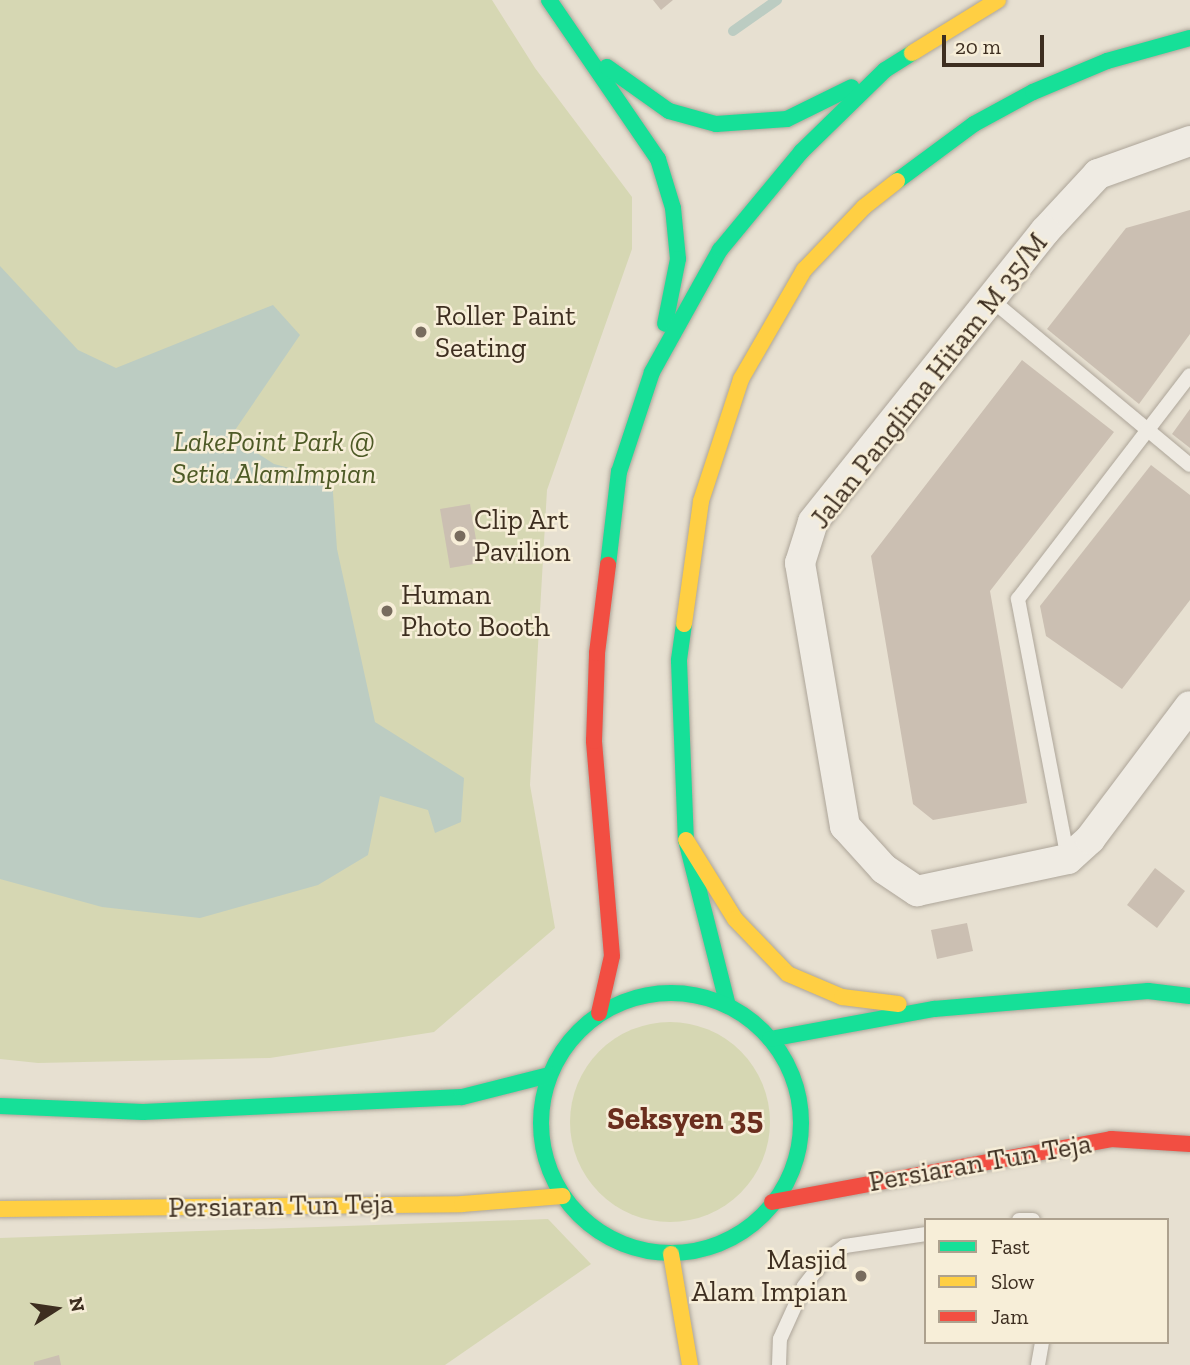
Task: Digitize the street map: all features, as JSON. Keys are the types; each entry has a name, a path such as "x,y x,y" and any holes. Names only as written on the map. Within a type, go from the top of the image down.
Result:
{"main road":[{"path":"549,0 658,159 673,208 678,259 652,372 619,472 597,653 594,741 612,956 598,1013"},
{"path":"565,26 624,83 669,111 716,124 786,119 885,70 998,0"},
{"path":"728,1006 705,929 687,840 679,661 701,501 741,379 804,270 864,207 974,124 1033,92 1107,61 1190,37"},
{"path":"652,372 720,250 801,152 885,70"},
{"path":"687,840 735,919 788,974 842,997 934,1009"},
{"path":"676,991 728,1006 750,1019 770,1039 796,1084 801,1123 795,1163 757,1222 731,1239 702,1250 671,1254 640,1250 610,1238 584,1220 563,1196 545,1158 541,1116 549,1075 569,1040 598,1013 635,996 676,991"},
{"path":"770,1039 934,1009 1148,991 1190,996"},
{"path":"0,1106 143,1112 462,1097 549,1075"},
{"name":"Persiaran Tun Teja","path":"772,1202 1111,1139 1190,1144"},
{"name":"Persiaran Tun Teja","path":"0,1209 462,1204 563,1196"},
{"path":"671,1254 690,1365"}],"street":[{"name":"Jalan Panglima Hitam M 35/M","path":"1068,859 917,891 884,869 845,826 800,563 813,522 993,302 1045,231 1098,174 1190,141"},
{"path":"1068,859 1090,839 1190,706"}],"lane":[{"path":"993,302 1190,465"},
{"path":"1068,859 1018,599 1190,375"},
{"path":"779,1365 780,1339 804,1286 821,1264 845,1246 924,1234"},
{"path":"1038,1365 1042,1344"}],"green space":[{"name":"LakePoint Park @ Setia AlamImpian","path":"0,0 492,0 535,68 632,197 632,249 547,490 530,785 555,928 434,1032 270,1058 38,1063 0,1059"},
{"path":"670,1022 708,1030 741,1051 762,1084 770,1122 762,1160 741,1193 708,1214 670,1222 632,1214 599,1193 578,1160 570,1122 578,1084 599,1051 632,1030"},
{"path":"548,1219 591,1264 445,1365 0,1365 0,1238"}],"shaded area":[{"path":"0,266 78,350 116,368 273,305 300,335 231,436 274,464 332,479 337,549 375,722 464,778 461,822 435,833 428,810 380,796 368,855 318,885 200,918 102,907 0,879"}],"building":[{"path":"653,0 673,0 661,10"},
{"path":"1190,210 1190,334 1139,404 1047,329 1126,228"},
{"path":"1022,360 1114,432 990,591 1027,803 933,820 913,804 871,556"},
{"path":"1190,409 1190,448 1172,434"},
{"path":"1151,465 1190,495 1190,600 1122,689 1046,636 1040,606"},
{"name":"Clip Art Pavilion","path":"470,504 480,563 450,568 440,509"},
{"path":"1155,868 1185,891 1157,928 1127,905"},
{"path":"967,923 973,951 937,959 931,930"},
{"path":"59,1355 61,1365 34,1365 34,1362"}],"waterway":[{"path":"733,31 777,0"}],"traffic: fast":[{"path":"549,0 658,159 673,208 678,259 665,324"},
{"path":"897,181 974,124 1033,92 1107,61 1190,38"},
{"path":"608,565 619,472 652,372 720,250 801,152 885,70 912,53"},
{"path":"607,67 669,111 716,124 787,119 852,87"},
{"path":"684,624 679,661 686,840 728,1006"},
{"path":"770,1039 934,1009 1148,991 1190,996"},
{"path":"671,993 721,1003 743,1015 763,1031 779,1051 791,1073 801,1123 791,1173 779,1195 763,1215 743,1231 721,1243 671,1253 621,1243 599,1231 579,1215 563,1195 551,1173 541,1123 551,1073 563,1051 579,1031 599,1015 621,1003 671,993"},
{"path":"0,1106 143,1112 462,1097 549,1075"}],"traffic: slow":[{"path":"912,53 998,0"},
{"path":"684,624 701,501 741,379 804,270 864,207 897,181"},
{"path":"686,840 735,919 788,974 842,997 899,1004"},
{"path":"0,1209 462,1204 563,1196"},
{"path":"671,1254 690,1365"}],"traffic: jam":[{"path":"599,1013 612,956 594,741 597,653 608,565"},
{"path":"772,1202 1111,1139 1190,1144"}],"place":[{"name":"Roller Paint Seating","path":"421,332"},
{"name":"Clip Art Pavilion","path":"460,536"},
{"name":"Human Photo Booth","path":"387,611"},
{"name":"Masjid Alam Impian","path":"861,1276"}],"district":[{"name":"Seksyen 35","path":"685,1118"}]}
